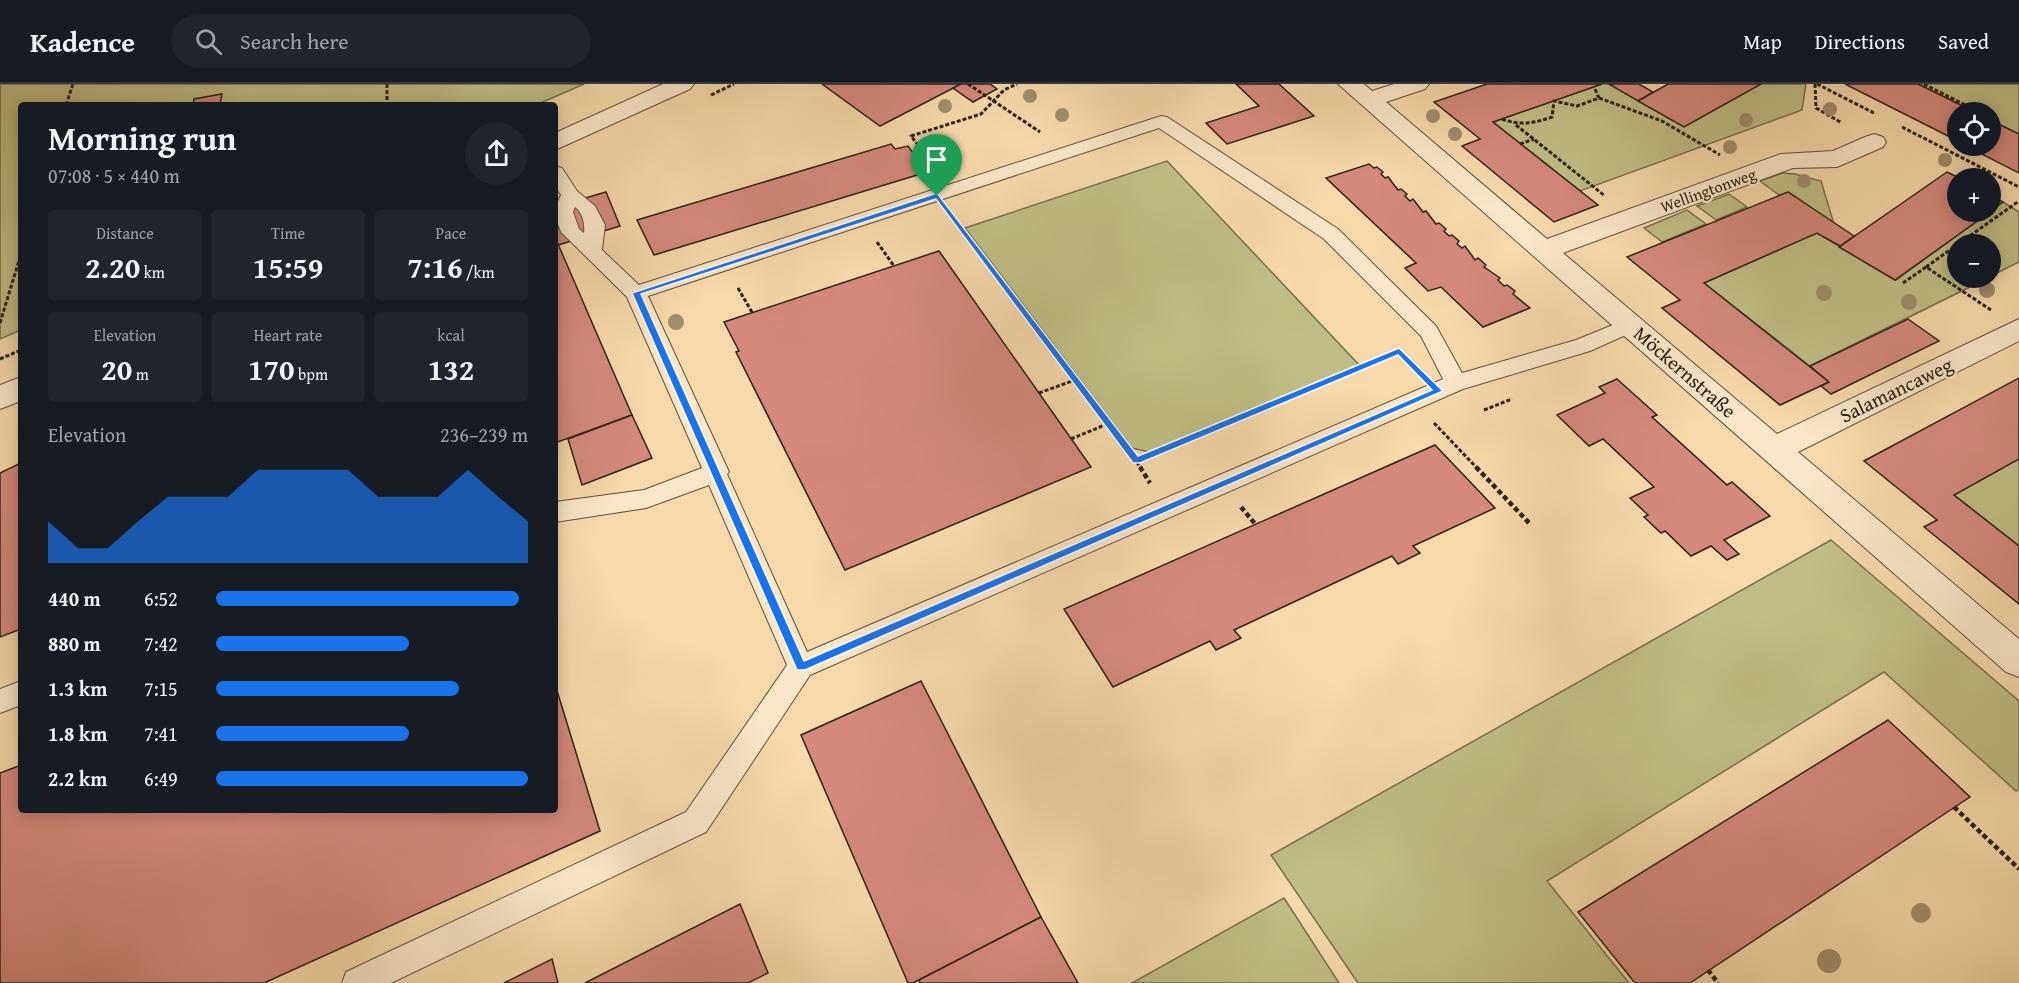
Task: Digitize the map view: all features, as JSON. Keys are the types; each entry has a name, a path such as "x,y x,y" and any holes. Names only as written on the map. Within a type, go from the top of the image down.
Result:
{"street":[{"path":"558,141 682,84"},
{"path":"1359,92 1417,84"},
{"name":"Möckernstraße","path":"1359,92 2019,661"},
{"name":"Wellingtonweg","path":"1544,250 1790,160 1838,159 1874,142"},
{"name":"Salamancaweg","path":"1773,450 2019,329"},
{"path":"0,398 18,389"}],"lane":[{"path":"636,293 1161,121 1331,234 1429,331 1448,387"},
{"path":"558,177 570,195 563,212 572,232 636,293 717,472 801,667"},
{"path":"357,983 696,822 801,667 1414,401 1448,387 1583,346 1630,325"},
{"path":"558,512 646,500 717,472"},
{"path":"0,701 18,694"}],"path":[{"path":"67,102 73,84"},
{"path":"387,84 387,102"},
{"path":"968,84 1071,152"},
{"path":"1017,84 1004,90 981,114 911,136 946,193 1075,380 1137,461 1166,509"},
{"path":"1874,142 1816,108 1816,84 1880,116"},
{"path":"1924,84 1960,102"},
{"path":"1594,87 1599,98"},
{"path":"1516,125 1552,117 1554,101 1572,107 1588,105 1599,98 1623,105 1687,131 1749,175"},
{"path":"1502,119 1516,125 1633,218"},
{"path":"1901,127 2019,187"},
{"path":"1520,144 1534,139"},
{"path":"1903,283 2019,201"},
{"path":"0,323 18,264"},
{"path":"1926,267 1994,311"},
{"path":"0,359 18,351"},
{"path":"1137,461 1399,351 1448,387"},
{"path":"1039,393 1075,380"},
{"path":"1414,401 1531,525"},
{"path":"1071,439 1110,424"},
{"path":"1954,807 2019,869"},
{"path":"1708,970 1718,983"}],"shaded area":[{"path":"0,84 584,84 543,102 18,102 18,331 0,339"},
{"path":"1602,84 1609,84 1684,127 1761,84 1806,84 1802,110 1580,191 1493,122"},
{"path":"1918,84 2019,84 2019,134 2001,125 2001,102 1955,102"},
{"path":"1167,161 1361,367 1149,452 1132,448 965,228"},
{"path":"1783,173 1821,181 1834,224 1789,192 1779,195 1760,181"},
{"path":"1729,194 1747,207 1716,220 1697,206"},
{"path":"2003,202 2019,212 2019,262 2001,271 2001,234 1959,234 1976,222 2001,222 2001,203"},
{"path":"1687,210 1706,224 1662,242 1644,228"},
{"path":"1817,233 1896,280 1947,243 1947,288 1968,288 1810,366 1704,283"},
{"path":"2019,459 2019,546 1954,495"},
{"path":"1831,540 2019,701 2019,789 2016,791 1884,672 1547,881 1629,983 1358,983 1271,855"},
{"path":"1284,898 1339,983 1132,983"}],"building":[{"path":"822,84 961,84 880,126"},
{"path":"961,84 990,84 997,89 973,102 953,88"},
{"path":"1236,84 1279,84 1314,116 1227,144 1206,123 1259,106"},
{"path":"1487,84 1602,84 1493,122 1598,205 1554,222 1462,146 1480,139 1434,102"},
{"path":"1609,84 1639,84 1653,92 1638,101"},
{"path":"1668,84 1761,84 1684,127 1638,101"},
{"path":"1845,84 1918,84 1955,102 1947,102 1947,135"},
{"path":"222,94 221,102 194,102 194,99"},
{"path":"2001,125 2019,134 2019,173 1986,156 2001,156"},
{"path":"891,144 895,149 908,146 927,172 654,255 637,220"},
{"path":"1369,164 1383,172 1381,174 1385,178 1388,177 1398,190 1401,189 1407,194 1405,196 1410,201 1413,199 1436,224 1439,223 1446,229 1444,231 1449,236 1452,235 1459,241 1457,244 1462,248 1465,246 1475,260 1478,258 1486,265 1484,267 1500,278 1498,280 1504,286 1507,285 1515,291 1513,294 1530,308 1483,327 1441,287 1428,291 1405,268 1416,263 1326,178"},
{"path":"1947,172 1947,222 1976,222 1959,234 1947,234 1947,243 1895,280 1839,247"},
{"path":"606,192 620,226 558,245 558,206"},
{"path":"1788,192 1854,236 1840,246 1817,233 1704,283 1829,382 1780,405 1662,308 1680,300 1627,257"},
{"path":"558,244 632,415 558,442"},
{"path":"939,251 1091,467 845,570 736,352 739,351 724,322"},
{"path":"1908,319 1939,341 1831,394 1821,386 1829,382 1810,366"},
{"path":"2019,378 2019,459 1954,495 2019,546 2019,604 1924,527 1937,520 1864,461"},
{"path":"1617,379 1657,415 1652,417 1727,485 1732,482 1770,516 1724,540 1739,554 1727,560 1711,546 1691,556 1665,531 1661,533 1644,517 1648,515 1630,498 1654,487 1603,439 1589,446 1557,415 1605,393 1599,387"},
{"path":"632,415 652,458 582,485 568,439"},
{"path":"1435,445 1495,508 1413,546 1420,553 1398,564 1392,556 1234,630 1241,638 1216,650 1210,641 1113,687 1064,609"},
{"path":"18,464 18,630 0,637 0,473"},
{"path":"921,681 1041,917 913,983 908,983 801,735"},
{"path":"558,694 600,831 264,983 0,983 0,773 18,766 18,813 558,813"},
{"path":"1888,720 1970,797 1690,983 1635,983 1578,912"},
{"path":"740,904 768,973 748,983 585,983"},
{"path":"1041,917 1078,983 920,983 919,980"},
{"path":"552,959 558,983 504,983"}],"route":[{"path":"937,196 1137,461 1399,351 1438,391 801,667 758,565 636,293 937,196"}]}
